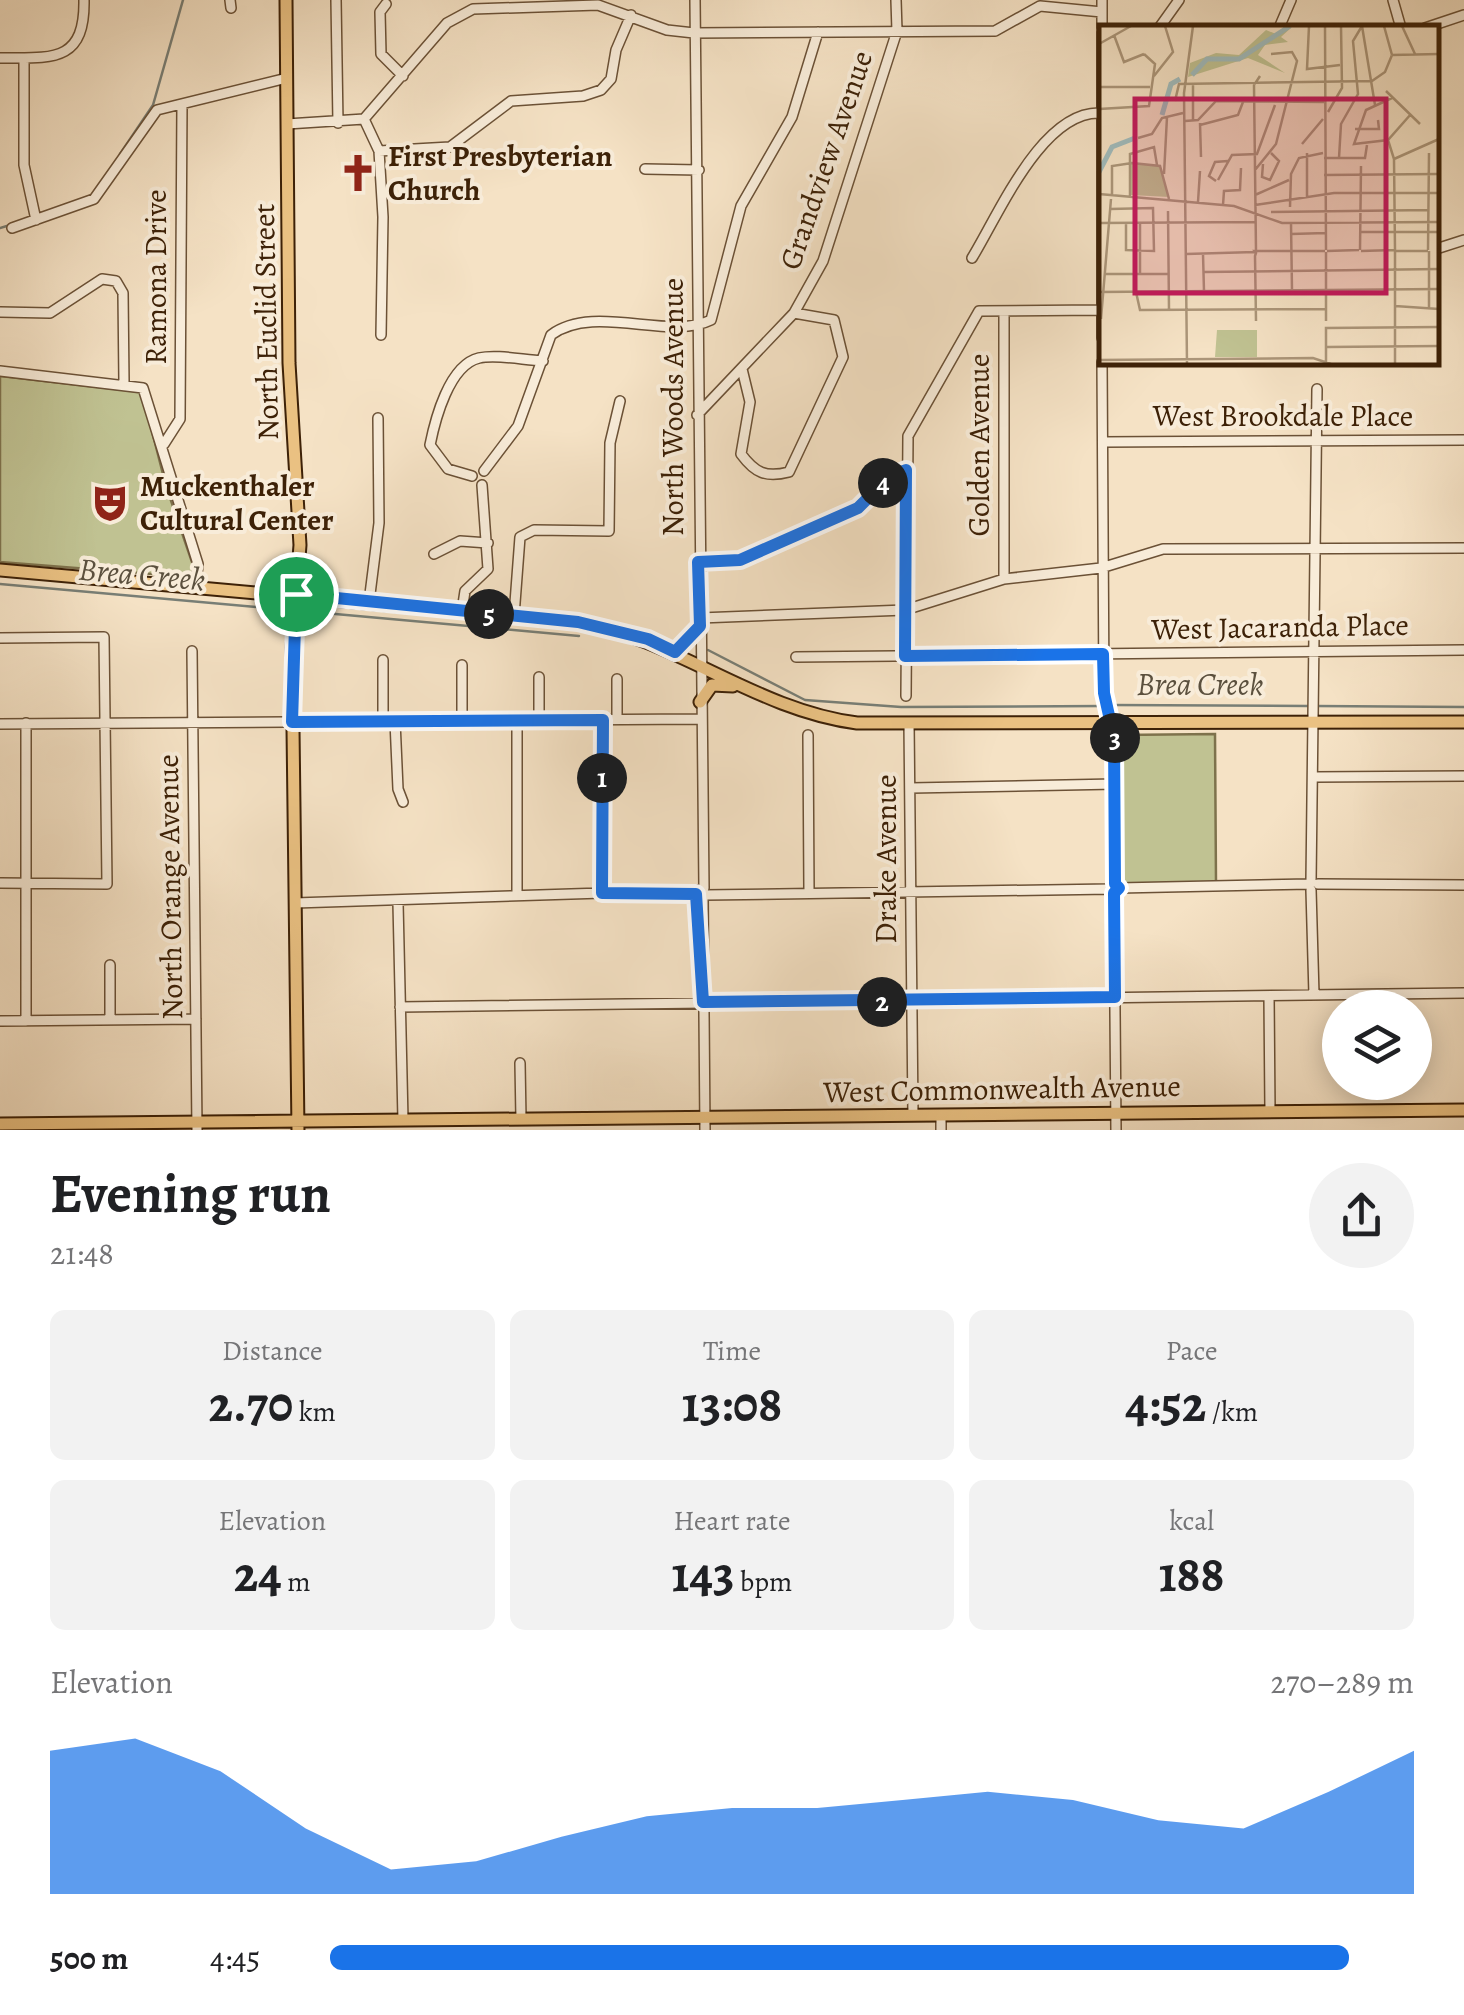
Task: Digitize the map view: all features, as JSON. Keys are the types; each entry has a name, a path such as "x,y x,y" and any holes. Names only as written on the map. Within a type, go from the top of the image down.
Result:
{"main road":[{"name":"North Euclid Street","path":"286,0 289,364 300,545 292,722 298,1126"},
{"path":"0,570 578,622 648,639 815,717 909,723 1110,712 1464,722"},
{"path":"675,652 700,622"},
{"path":"700,702 712,684 747,688"},
{"name":"West Commonwealth Avenue","path":"2,1126 298,1126 521,1119 705,1124 913,1115 1464,1110"}],"street":[{"path":"0,58 50,56 73,46 84,30 84,0"},
{"path":"336,0 338,123"},
{"name":"North Woods Avenue","path":"695,0 705,1124"},
{"name":"Grandview Avenue","path":"697,416 794,313 824,261 896,32 896,0"},
{"path":"1102,0 1102,25"},
{"path":"1161,25 1178,0"},
{"path":"1280,25 1291,0"},
{"path":"1392,0 1400,25"},
{"path":"287,124 364,119 459,13 508,3 598,5 667,30 694,33 995,31 1040,6 1102,12"},
{"path":"386,4 380,12 381,54 403,76"},
{"path":"1433,25 1464,14"},
{"path":"379,151 450,146 512,101 583,96 600,90 611,79 616,50 631,15"},
{"path":"484,471 518,426 551,335 562,327 593,320 610,325 698,324 711,320 741,206 792,117 818,32"},
{"path":"24,58 24,165 36,220"},
{"path":"12,228 94,200 149,117 182,104 286,78"},
{"name":"Ramona Drive","path":"164,444 180,420 182,104"},
{"path":"972,258 1046,138 1067,120 1083,113 1099,113"},
{"path":"364,119 379,151 384,217 381,335"},
{"path":"645,169 699,170"},
{"path":"1439,248 1464,240"},
{"path":"0,312 43,316 98,281 116,282 123,293 124,383"},
{"path":"906,696 908,436 979,311 1099,310"},
{"name":"Golden Avenue","path":"1004,311 1004,578"},
{"path":"742,369 750,402 741,454 753,470 770,477 789,472 843,357 834,320 794,313"},
{"path":"472,476 448,469 430,445 435,420 463,366 479,358 542,361"},
{"path":"1102,365 1103,654 1115,784 1116,1130"},
{"path":"0,371 138,385 147,393 164,444 170,482 198,564 196,585"},
{"path":"1314,996 1317,390"},
{"path":"514,616 520,537 534,530 609,531 610,444 620,401"},
{"path":"369,602 379,522 378,418"},
{"name":"West Brookdale Place","path":"1102,442 1464,440"},
{"path":"698,562 740,560 755,554 858,508 889,477 906,470"},
{"path":"462,611 465,591 488,569 482,485"},
{"path":"434,554 460,541 488,543"},
{"path":"700,622 905,610 1004,578 1101,568 1163,550 1464,548"},
{"path":"0,638 104,637 107,884 0,883"},
{"name":"West Jacaranda Place","path":"796,657 1464,650"},
{"name":"North Orange Avenue","path":"192,651 197,1126"},
{"path":"383,660 383,721"},
{"path":"462,666 462,720"},
{"path":"539,677 539,720"},
{"path":"617,680 617,719"},
{"path":"0,724 700,719"},
{"path":"517,894 518,720"},
{"path":"602,893 603,720"},
{"path":"395,721 398,789 403,802"},
{"name":"Drake Avenue","path":"909,723 913,1115"},
{"path":"26,724 26,1021"},
{"path":"808,734 809,891"},
{"path":"1315,777 1464,776"},
{"path":"911,788 1115,784"},
{"path":"294,904 398,902 455,895 1464,885"},
{"path":"398,902 403,1120"},
{"path":"110,964 110,1020"},
{"path":"400,1007 1464,993"},
{"path":"1269,996 1270,1111"},
{"path":"0,1022 196,1020"},
{"path":"520,1063 521,1119"},
{"path":"941,1115 941,1130"}],"green space":[{"name":"Muckenthaler Cultural Center","path":"0,376 142,392 166,486 194,568 190,577 0,562"},
{"path":"1215,734 1216,883 1121,884 1120,735"}],"waterway":[{"path":"120,154 153,105 183,0"},
{"path":"0,228 10,225"},
{"name":"Brea Creek","path":"0,584 289,610"},
{"name":"Brea Creek","path":"302,611 579,636"},
{"name":"Brea Creek","path":"708,650 805,700 901,707 1103,706"},
{"name":"Brea Creek","path":"1111,705 1308,706"},
{"name":"Brea Creek","path":"1316,706 1464,707"}],"place":[{"name":"First Presbyterian Church","path":"358,173"},
{"name":"Muckenthaler Cultural Center","path":"110,503"}],"route":[{"path":"906,470 905,656 1103,654 1104,693 1114,738 1115,884 1119,888 1114,893 1115,997 703,1002 701,913 696,894 602,893 603,720 292,722 296,594 578,622 648,639 675,652 700,626 698,562 740,560 858,508 889,477 906,470"}]}
